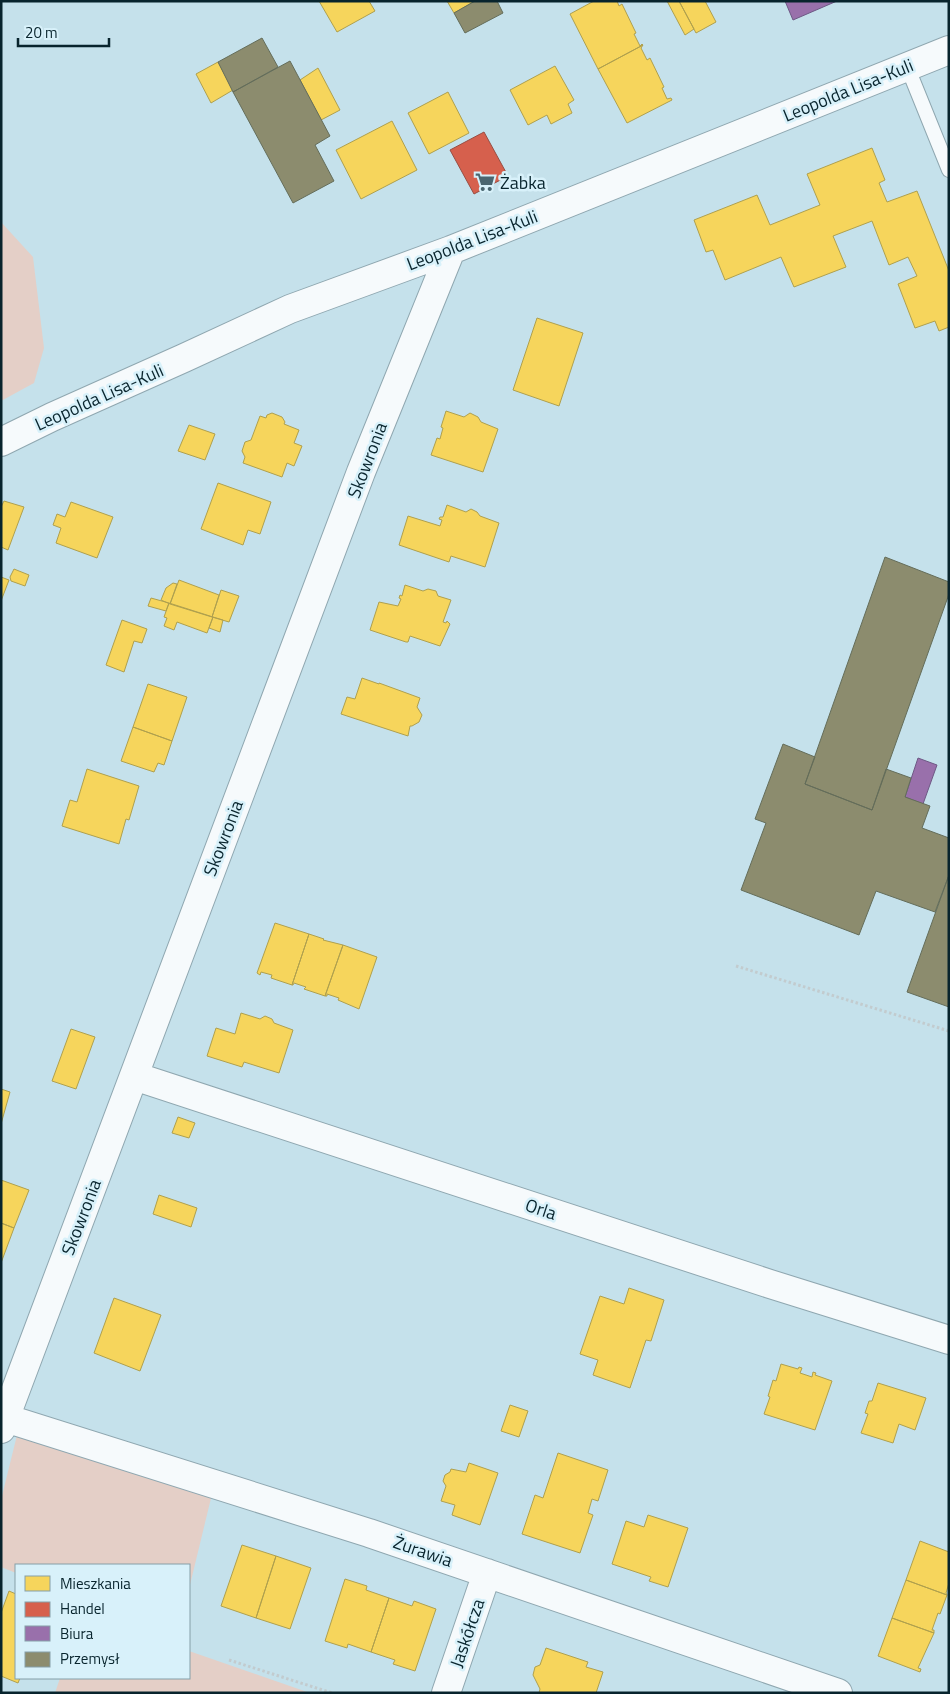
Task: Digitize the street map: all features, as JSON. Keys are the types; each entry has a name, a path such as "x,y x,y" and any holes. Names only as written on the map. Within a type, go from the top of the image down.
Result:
{"street":[{"name":"Leopolda Lisa-Kuli","path":"1,442 290,309 451,250 949,50"},
{"name":"Skowronia","path":"3,1424 361,472 451,250"},
{"name":"Orla","path":"134,1076 770,1284 949,1340"},
{"name":"Żurawia","path":"3,1424 369,1533 838,1693"},
{"name":"Jaskółcza","path":"446,1693 487,1573"}],"lane":[{"path":"907,66 949,170"}],"path":[{"path":"736,966 949,1031"},
{"path":"229,1660 332,1693"}],"shaded area":[{"path":"1,222 33,257 44,348 34,383 1,401"},
{"path":"18,1431 212,1494 190,1585 190,1564 15,1564 15,1573 1,1567 1,1500"},
{"path":"190,1651 310,1693 55,1693 60,1679 190,1679"}],"building: Mieszkania":[{"path":"319,1 369,1 375,11 337,32"},
{"path":"447,1 475,1 454,13"},
{"path":"594,1 617,1 619,6 622,4 640,46 643,45 598,69 570,14"},
{"path":"667,1 679,1 694,29 685,35"},
{"path":"679,1 705,1 716,22 696,33"},
{"path":"643,45 641,48 647,60 650,58 664,87 662,88 667,99 671,98 672,100 627,123 598,69"},
{"path":"218,62 233,90 211,103 196,74"},
{"path":"555,66 574,100 568,104 572,113 551,124 547,115 528,125 510,90"},
{"path":"318,68 340,110 321,120 300,80"},
{"path":"448,92 469,133 429,154 408,113"},
{"path":"392,121 417,170 361,199 336,150"},
{"path":"872,148 885,180 879,183 887,202 917,191 949,271 949,327 939,331 935,321 915,328 898,284 917,276 908,257 889,265 872,221 833,236 846,267 794,287 781,257 725,280 713,250 706,252 694,220 757,195 770,225 820,205 807,174"},
{"path":"537,318 583,333 559,406 513,390"},
{"path":"446,411 464,417 470,413 478,417 481,422 498,429 483,472 431,455 437,438 440,439 443,428 441,427"},
{"path":"272,413 282,417 285,422 284,424 299,430 294,443 302,446 294,466 287,463 282,477 243,463 245,457 242,451 245,442 251,440 260,416 266,418 267,415"},
{"path":"189,425 215,434 205,460 178,451"},
{"path":"218,483 271,502 260,534 248,530 243,545 201,529"},
{"path":"4,501 24,507 8,550 1,547 1,507"},
{"path":"71,502 113,517 97,558 56,543 61,528 53,525 57,514 65,517"},
{"path":"447,505 466,512 471,509 480,516 499,523 485,567 451,556 449,562 399,545 408,516 440,526 442,520 439,519 443,517"},
{"path":"14,569 29,575 25,586 11,581 10,577"},
{"path":"1,577 9,580 1,601"},
{"path":"179,580 219,595 212,617 170,604"},
{"path":"173,583 177,584 170,604 161,600 166,588"},
{"path":"405,585 423,591 428,589 436,591 438,596 451,600 443,622 446,623 447,621 450,624 440,646 410,636 408,642 406,642 370,630 379,602 398,606 401,599 399,598 400,595 402,596"},
{"path":"221,590 239,596 229,622 212,617"},
{"path":"151,598 169,603 166,611 148,606"},
{"path":"169,603 213,617 207,633 177,622 174,630 164,626 167,618 164,617"},
{"path":"213,617 223,620 220,632 209,628"},
{"path":"122,620 147,629 142,643 134,641 124,672 106,665"},
{"path":"362,678 420,698 417,707 422,715 419,722 410,726 408,736 341,714 347,697 355,699"},
{"path":"148,684 187,697 172,741 133,727"},
{"path":"133,727 172,741 164,765 158,763 154,772 121,761"},
{"path":"87,769 139,786 129,820 126,819 119,844 62,826 70,800 77,802"},
{"path":"275,923 309,934 292,985 271,978 272,975 261,972 260,975 257,973"},
{"path":"309,934 343,945 325,996 304,989 306,987 294,983 292,985"},
{"path":"343,945 377,957 359,1009 338,1000 339,998 327,994 325,996"},
{"path":"241,1013 260,1019 265,1016 272,1019 274,1023 293,1030 279,1073 244,1062 242,1067 207,1056 216,1028 235,1034"},
{"path":"71,1029 95,1037 76,1089 52,1081"},
{"path":"1,1089 10,1092 1,1124"},
{"path":"178,1117 195,1123 189,1138 172,1133"},
{"path":"1,1180 29,1190 14,1228 1,1223"},
{"path":"159,1195 197,1208 191,1227 153,1214"},
{"path":"1,1223 14,1228 1,1263"},
{"path":"629,1288 664,1300 651,1341 646,1340 630,1388 593,1375 598,1360 580,1354 600,1296 624,1304"},
{"path":"114,1298 161,1315 140,1371 94,1353"},
{"path":"781,1364 798,1369 799,1367 802,1368 800,1373 812,1377 813,1372 816,1373 815,1375 832,1381 815,1430 764,1414 773,1380 776,1381"},
{"path":"878,1383 926,1398 915,1430 899,1424 893,1443 861,1433 868,1414 865,1413 869,1401 872,1401"},
{"path":"510,1405 528,1411 519,1437 501,1431"},
{"path":"558,1453 608,1470 598,1501 592,1499 588,1513 593,1515 580,1553 522,1534 535,1495 543,1498"},
{"path":"469,1463 498,1473 480,1525 452,1515 455,1505 441,1501 446,1486 443,1481 445,1475 451,1469 466,1472"},
{"path":"648,1515 688,1528 668,1587 649,1581 651,1577 612,1564 626,1521 644,1527"},
{"path":"920,1541 949,1552 947,1595 906,1580"},
{"path":"242,1545 276,1556 256,1618 221,1606"},
{"path":"276,1556 311,1568 290,1629 256,1618"},
{"path":"345,1579 367,1586 366,1590 389,1598 371,1652 348,1644 347,1648 325,1641"},
{"path":"906,1580 947,1595 932,1630 934,1630 934,1633 892,1618"},
{"path":"9,1591 15,1594 15,1679 20,1679 18,1683 1,1676 1,1613"},
{"path":"389,1598 412,1606 414,1601 436,1609 415,1671 393,1664 395,1660 371,1652"},
{"path":"892,1618 934,1633 918,1668 921,1669 920,1672 878,1656"},
{"path":"546,1648 588,1662 586,1667 603,1672 596,1693 539,1693 540,1689 533,1675 535,1667 540,1665"}],"building: Handel":[{"path":"484,132 508,176 474,194 450,150"}],"building: Biura":[{"path":"785,1 837,1 793,20"},
{"path":"918,758 937,765 923,804 905,797"}],"building: Przemysł":[{"path":"475,1 497,1 503,13 465,33 454,13"},
{"path":"262,38 278,67 233,92 218,62"},
{"path":"290,61 330,136 315,145 334,181 293,203 233,92"},
{"path":"885,557 949,582 949,594 872,810 805,784"},
{"path":"783,744 815,757 805,784 872,810 886,769 911,778 905,797 930,806 922,828 949,838 949,875 935,912 876,891 859,935 741,890 766,823 755,819"},
{"path":"949,875 949,1007 907,992"}],"place":[{"name":"Żabka","path":"485,182"}]}
